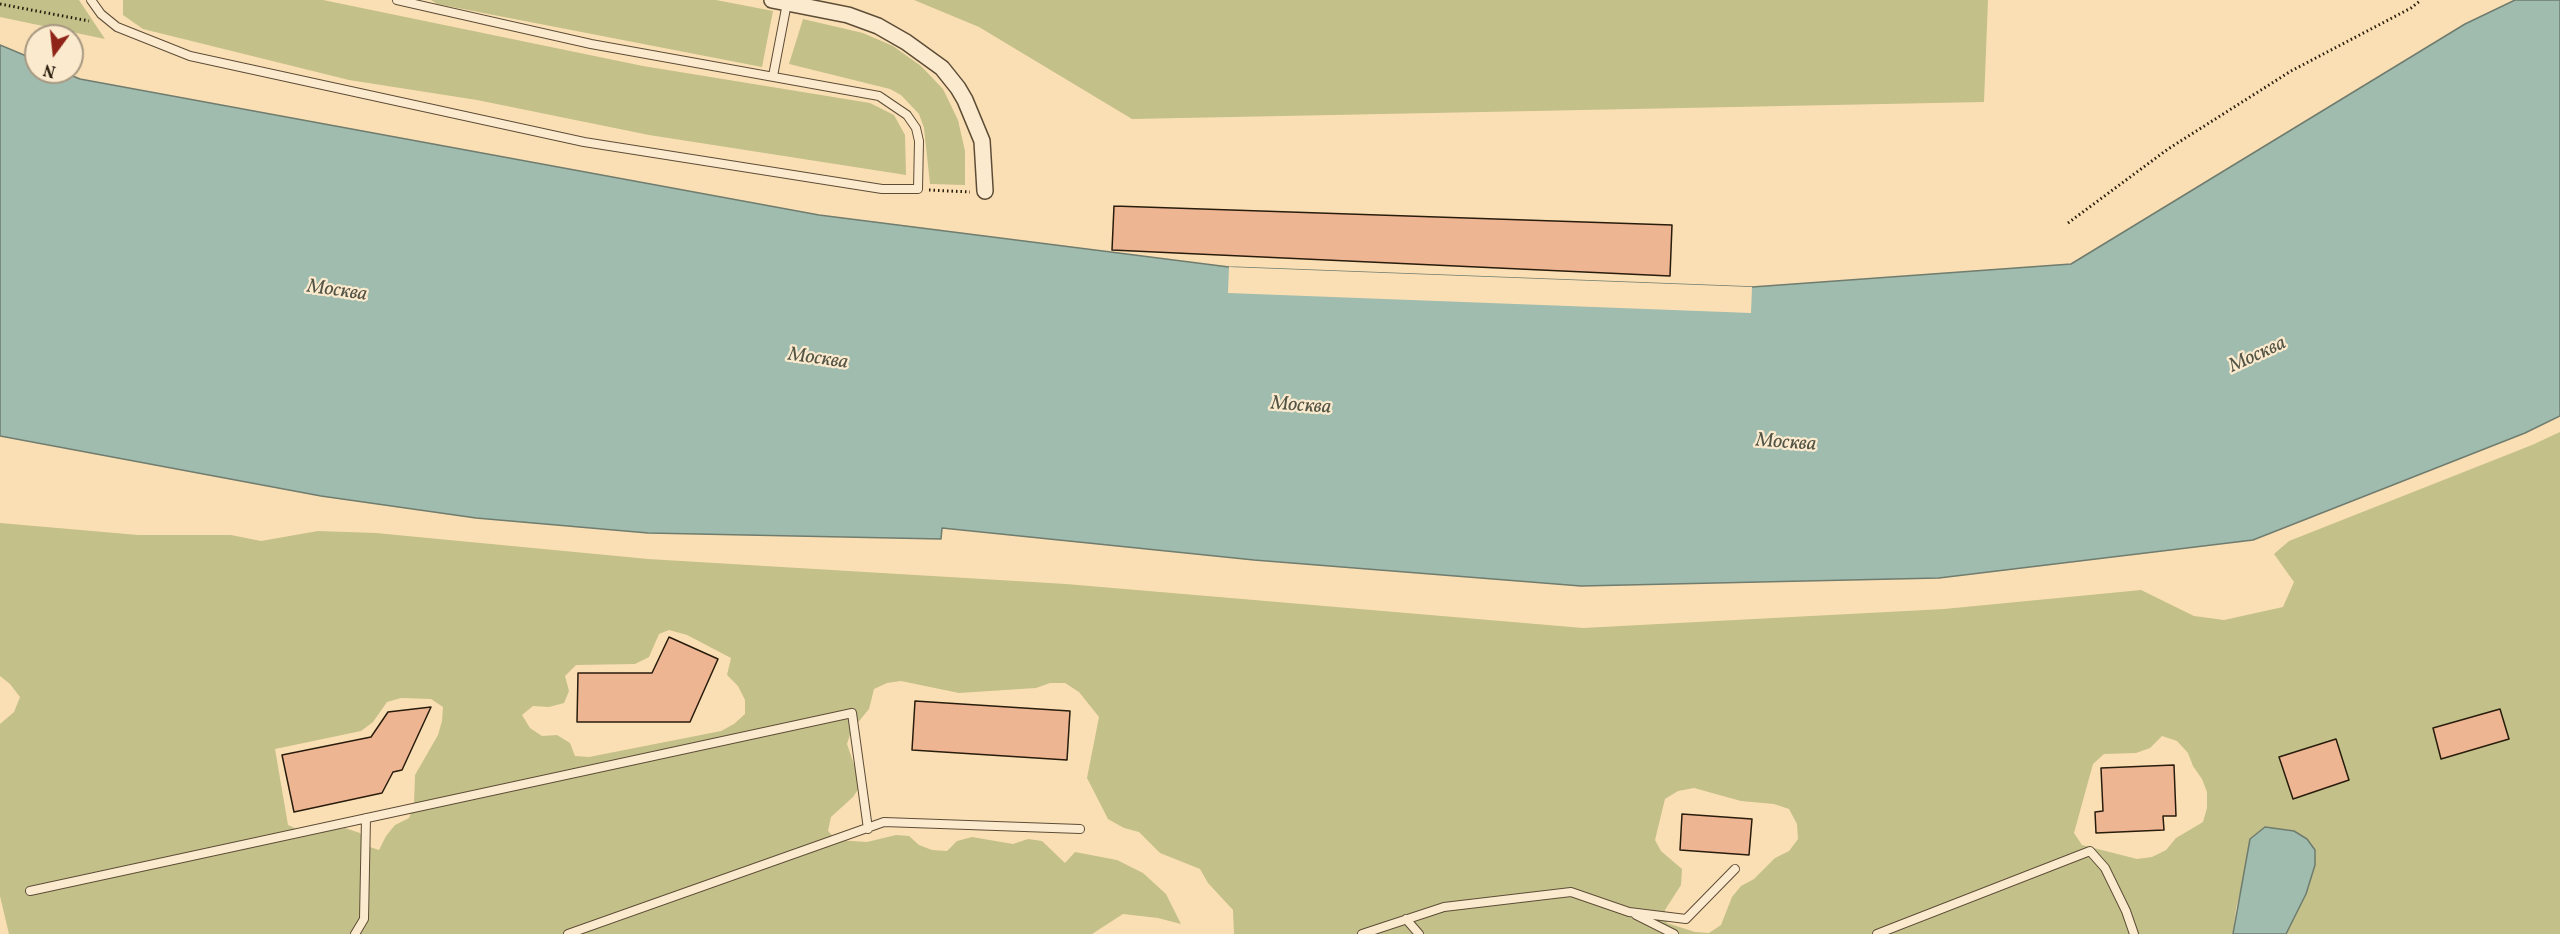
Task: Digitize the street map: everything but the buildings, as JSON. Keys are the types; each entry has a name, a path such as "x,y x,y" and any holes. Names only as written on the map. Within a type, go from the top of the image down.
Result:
{"street":[{"path":"780,2 815,4 878,26 906,42 942,68 958,87 982,141 985,191"}],"lane":[{"path":"91,0 101,14 117,27 190,56 584,142 882,189 918,189 918,134 908,115 895,104 879,96 591,44 397,0"},
{"path":"773,76 780,2"},
{"path":"30,891 852,713 867,829"},
{"path":"355,934 364,919 366,818"},
{"path":"568,934 884,822 1080,829"},
{"path":"1877,934 2090,851 2105,868 2126,911 2134,934"},
{"path":"1629,912 1686,919 1735,869"},
{"path":"1362,934 1444,907 1571,892 1629,912 1674,934"},
{"path":"1406,919 1419,934"}],"path":[{"path":"2068,224 2187,137 2291,71 2411,8 2421,0"},
{"path":"0,4 117,27"},
{"path":"918,189 985,191"}],"shaded area":[{"path":"0,0 79,0 105,39 84,35 84,24 33,24 0,17"},
{"path":"123,0 323,0 643,66 870,103 894,115 905,135 906,175 649,135 477,100 349,80 143,29 123,15"},
{"path":"431,0 716,0 773,11 762,67 437,4"},
{"path":"914,0 1988,0 1984,102 1132,119 979,27"},
{"path":"803,19 863,33 893,46 921,66 943,89 958,120 965,151 965,185 930,184 924,128 919,114 901,95 890,89 789,64"},
{"path":"2560,432 2560,934 2286,934 2306,894 2315,865 2246,868 2236,909 2233,934 1234,934 1233,910 1208,883 1200,869 1160,853 1139,832 1124,828 1108,819 1087,778 1099,717 1079,692 1065,683 1050,683 1036,688 959,693 901,681 887,683 874,689 869,709 851,731 847,744 861,785 853,797 831,817 828,831 837,840 867,842 896,835 909,836 919,845 932,850 947,851 957,841 972,837 1013,844 1028,839 1042,841 1065,863 1075,852 1117,860 1143,873 1166,894 1181,924 1158,918 1123,914 1092,934 9,934 0,896 0,724 14,712 20,697 0,676 0,523 138,535 231,535 261,541 318,531 376,533 648,559 1066,584 1583,628 1944,609 2141,590 2194,616 2224,620 2283,607 2294,582 2274,554 2289,541","holes":["669,630 687,635 731,658 727,675 738,686 745,700 745,714 734,724 721,731 589,757 575,756 570,743 557,735 542,736 530,728 522,715 533,706 549,707 564,703 569,691 565,676 576,665 635,664 649,657 659,634","401,698 431,699 443,707 438,735 415,775 414,805 409,818 395,825 379,850 367,846 360,833 345,828 316,832 301,831 288,825 275,749 361,731 373,722 387,702","2162,736 2177,741 2188,753 2207,792 2207,808 2203,822 2176,838 2166,850 2152,857 2137,859 2082,845 2074,833 2093,764 2104,754 2136,753 2150,748","1694,788 1741,801 1774,804 1789,809 1797,824 1798,839 1789,851 1775,858 1754,879 1741,886 1732,897 1721,925 1709,933 1695,932 1667,923 1665,910 1681,885 1682,869 1661,851 1655,840 1665,799 1678,791"]}],"water":[{"name":"Москва","path":"2515,0 2560,0 2560,416 2525,433 2253,540 1939,578 1581,586 1254,560 942,528 941,539 648,533 476,518 321,496 0,436 0,45 24,55 24,84 84,84 84,80 819,215 1229,267 1752,287 2071,264 2465,24"},
{"path":"2265,827 2294,831 2307,839 2315,850 2315,865 2306,894 2286,934 2233,934 2250,839"}],"pier":[{"path":"1229,267 1752,287 1751,313 1228,293"}]}
